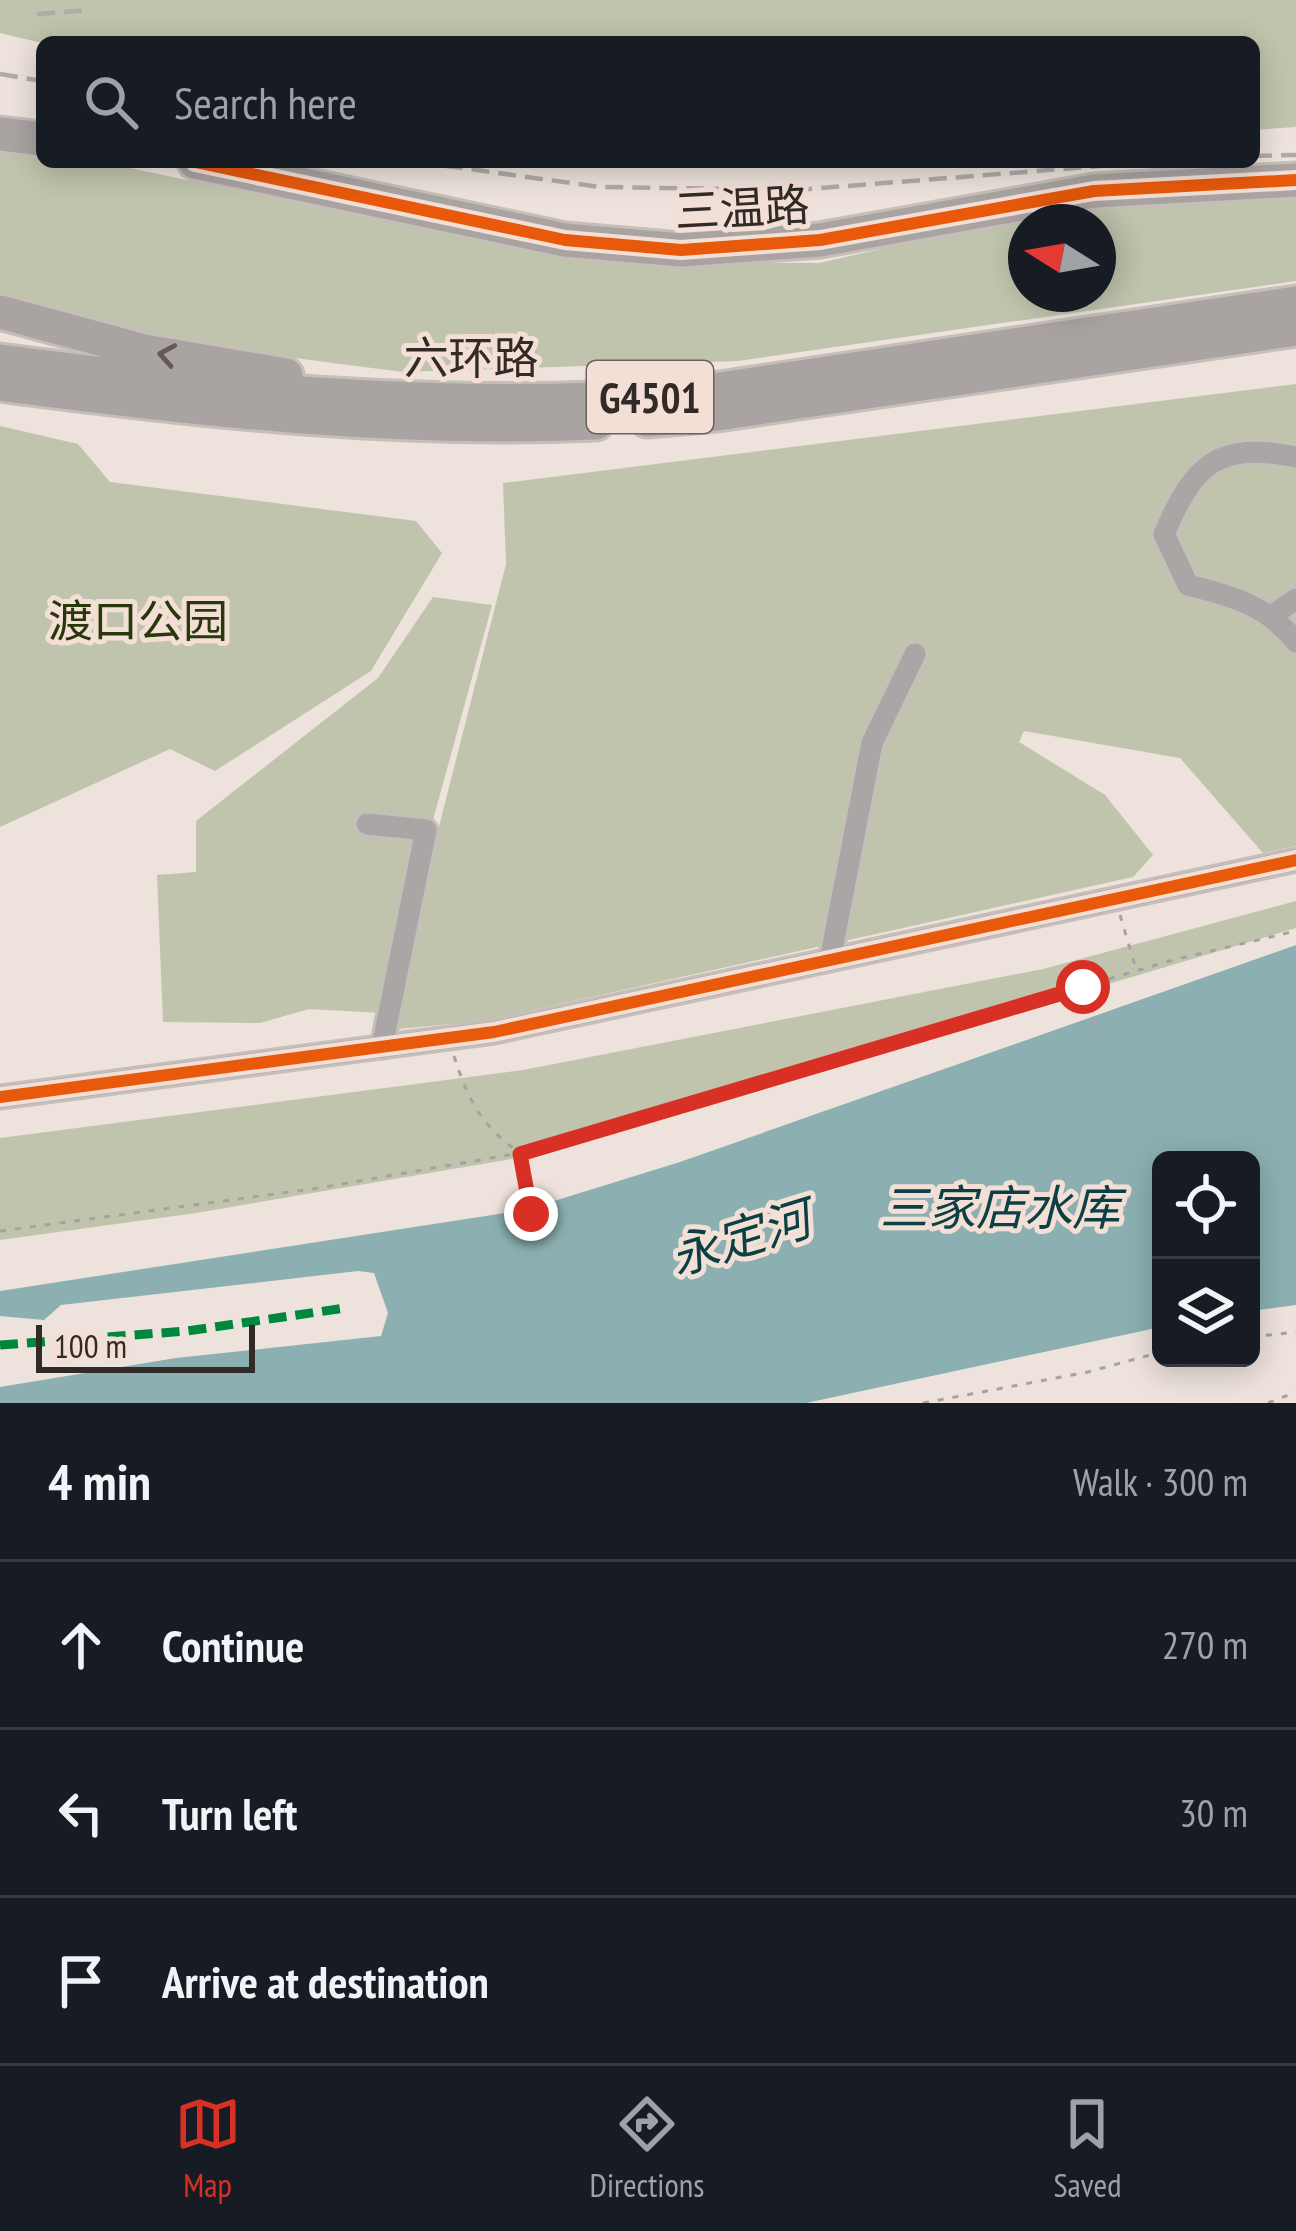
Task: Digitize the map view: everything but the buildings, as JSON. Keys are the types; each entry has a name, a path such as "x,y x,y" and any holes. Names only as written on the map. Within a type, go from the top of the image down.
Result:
{"highway":[{"path":"0,134 36,138"},
{"name":"三温路","path":"223,168 565,240 681,250 820,240 1094,191 1296,180"},
{"name":"六环路","path":"0,361 239,391 490,404 686,394 1296,303"},
{"path":"0,312 144,351 490,404"},
{"name":"六环路","path":"0,384 233,414 410,427 696,416 1296,329"},
{"path":"0,402 233,414"}],"street":[{"path":"1296,457 1254,448 1216,458 1184,487 1164,534 1188,585 1247,600 1296,642"},
{"path":"1271,616 1296,599"},
{"path":"830,960 872,743 915,654"},
{"path":"367,824 426,830 382,1047"},
{"path":"0,1097 451,1038 1117,902 1296,860"}],"path":[{"path":"1117,902 1136,971"},
{"path":"0,1231 319,1188 520,1154 1136,971 1296,931"},
{"path":"1083,987 1099,1039"},
{"path":"451,1038 467,1098 488,1131 520,1154 531,1214"},
{"path":"1260,1336 1296,1332"},
{"path":"923,1403 1088,1372 1152,1354"},
{"path":"1268,1403 1296,1392"}],"green space":[{"path":"0,0 1296,0 1296,127 1260,130 1260,36 36,36 36,42 0,33"},
{"path":"0,148 36,152 36,168 130,168 349,214 623,262 819,263 1008,220 1008,312 1080,312 738,361 403,372 0,320"},
{"path":"1296,198 1296,281 1116,307 1116,206"},
{"path":"1296,384 1296,846 1263,853 1180,758 1024,731 1019,742 1105,795 1153,855 1133,877 483,1021 387,1030 506,564 503,483"},
{"name":"渡口公园","path":"0,426 78,444 110,482 416,521 442,553 371,671 215,771 170,749 0,827"},
{"path":"433,597 492,605 380,1013 309,1009 260,1023 163,1022 157,875 196,872 196,821 378,678"},
{"path":"1296,901 1296,928 535,1155 196,1213 0,1240 0,1138 523,1070 1043,969"}],"water":[{"name":"三家店水库","path":"1296,945 1296,1305 1260,1310 1260,1151 1152,1151 1152,1329 806,1403 0,1403 0,1387 176,1358 381,1336 388,1313 374,1273 358,1271 61,1305 44,1320 0,1316 0,1291 525,1210 680,1162"}],"railway":[{"path":"37,14 91,10"},
{"path":"0,74 36,80"},
{"path":"1260,156 1296,155"},
{"path":"462,168 600,187 796,190 1075,168"}],"marked path":[{"path":"0,1345 187,1331 345,1308"}],"cycle path":[{"path":"223,168 565,240 681,250 820,240 1094,191 1296,180"},
{"path":"0,1097 494,1032 1296,860"}],"route":[{"path":"531,1214 520,1154 1083,987"}],"water label":[{"name":"永定河","path":"740,1237"}]}
